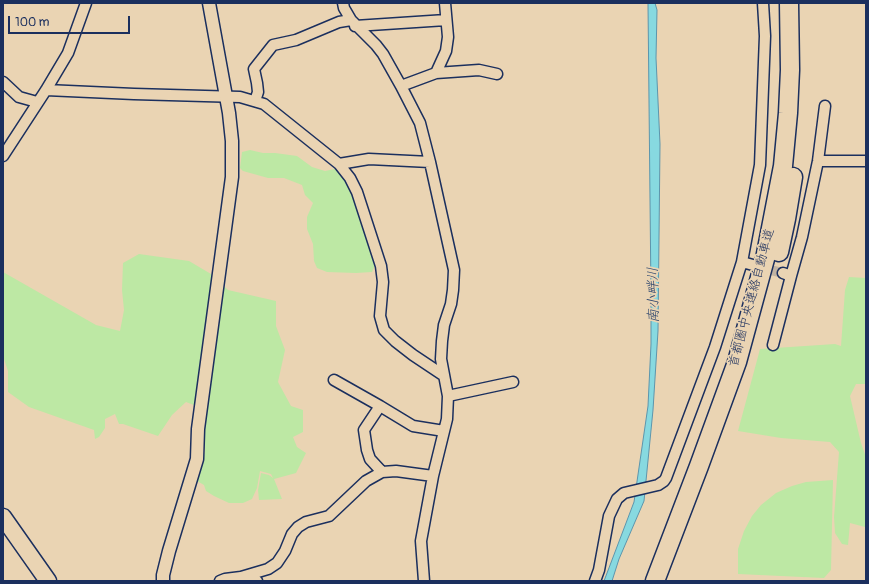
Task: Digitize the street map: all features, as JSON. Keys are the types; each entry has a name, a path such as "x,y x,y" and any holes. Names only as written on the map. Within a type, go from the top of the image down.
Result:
{"highway":[{"name":"首都圏中央連絡自動車道","path":"655,581 699,466 736,362 765,259 783,166 788,113 790,70 789,3"},
{"name":"首都圏中央連絡自動車道","path":"668,581 711,469 748,364 779,254 795,168 800,114 802,43 801,3"},
{"path":"3,517 48,581"}],"street":[{"path":"3,156 68,53 86,3"},
{"path":"163,581 169,551 197,459 198,429 232,177 232,141 227,96 209,3"},
{"path":"343,3 344,8 353,23 376,44 401,86 420,123 454,270 454,290 444,325 441,359 448,396 447,419 432,476 421,541 424,581"},
{"path":"436,74 446,51 448,37 445,3"},
{"path":"595,581 599,570 609,516 617,499 624,494 661,484 666,478 715,347 742,262 760,165 765,36 763,3"},
{"path":"255,101 258,92 258,83 254,69 273,45 296,40 339,22 353,23 446,20"},
{"path":"401,86 436,74 479,70 497,74"},
{"path":"3,82 20,97 37,102"},
{"path":"46,90 227,96 240,97 264,104 339,164 350,178 357,192 381,266 383,282 380,316 384,330 413,355 443,375"},
{"path":"773,345 787,275 802,237 818,161 825,106"},
{"path":"339,164 368,159 430,162"},
{"path":"818,161 866,161"},
{"path":"742,262 753,265"},
{"path":"334,380 413,426 444,431"},
{"path":"448,396 513,382"},
{"path":"380,406 364,430 370,459 382,472"},
{"path":"220,581 241,577 268,569 277,563 285,551 292,534 298,527 306,522 329,516 366,481 382,472 396,471 432,476"},
{"path":"241,577 257,581"}],"green space":[{"path":"250,150 263,153 297,156 312,167 325,171 335,169 345,178 353,195 368,240 370,251 376,263 372,272 327,272 317,268 314,261 313,244 307,229 307,217 313,203 305,195 302,185 284,178 268,178 243,171 240,168 242,152"},
{"path":"139,254 189,261 211,274 228,290 276,301 276,326 285,350 278,382 291,406 303,410 303,432 293,437 297,447 306,453 296,473 274,479 282,499 259,500 258,490 261,473 269,475 273,478 271,474 260,471 257,488 252,499 243,503 229,503 214,496 206,491 204,485 197,481 205,452 204,409 186,402 172,415 158,436 119,424 115,414 105,419 105,428 99,437 95,439 94,430 29,407 8,392 8,371 3,356 3,272 96,325 120,331 124,310 122,290 123,263"},
{"path":"849,277 866,278 866,384 856,384 850,396 861,443 866,457 866,532 865,527 850,523 848,545 842,544 835,533 834,517 839,452 830,442 781,438 738,431 760,349 835,344 841,346 845,290"},
{"path":"833,480 831,570 824,578 738,574 738,549 744,531 752,516 761,505 776,493 792,486 806,482"}],"water":[{"name":"南小畔川","path":"648,3 655,3 657,10 656,58 660,144 658,331 653,410 644,501 619,559 612,581 604,581 634,502 648,406 651,344 651,296"}],"tunnel":[{"path":"758,267 783,273"}]}
